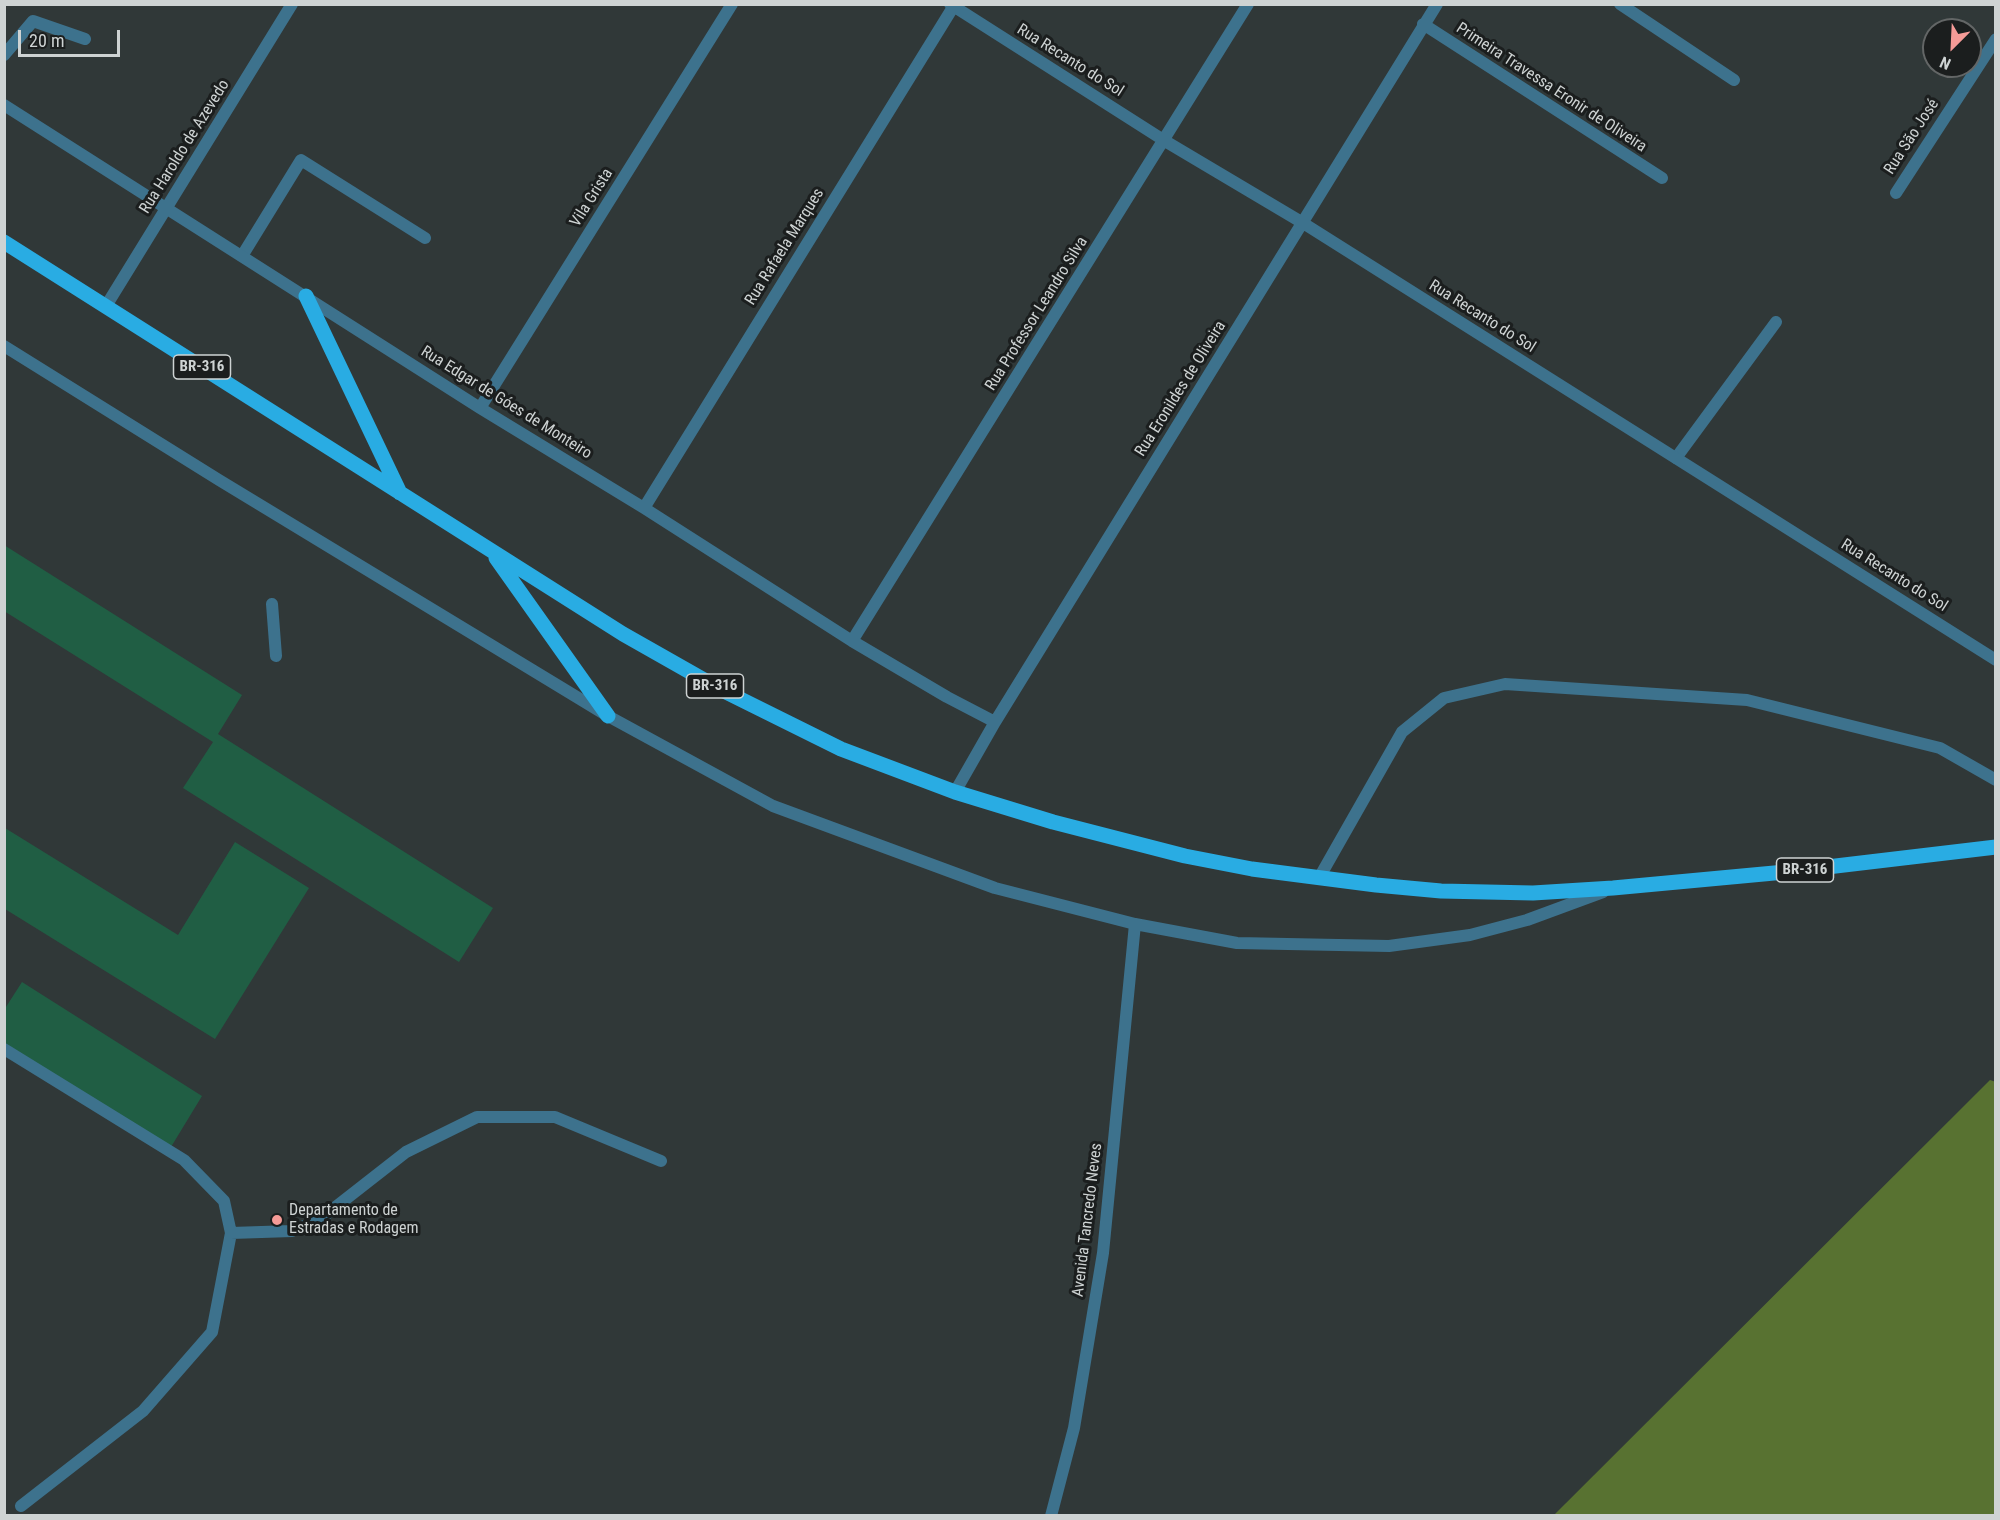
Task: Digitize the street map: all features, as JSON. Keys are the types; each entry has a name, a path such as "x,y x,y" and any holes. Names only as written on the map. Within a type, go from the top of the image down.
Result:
{"main road":[{"name":"BR-316","path":"4,242 490,551 623,634 720,689 841,749 955,792 1053,822 1185,856 1252,869 1441,891 1533,893 1613,888 1785,872 1995,847"},
{"path":"306,296 400,493"},
{"path":"490,551 608,716"}],"street":[{"name":"Vila Grista","path":"480,408 732,4"},
{"name":"Rua Professor Leandro Silva","path":"852,641 1165,141 1248,4"},
{"name":"Rua Eronildes de Oliveira","path":"955,792 995,722 1437,4"},
{"path":"1620,4 1734,80"},
{"name":"Rua Recanto do Sol","path":"953,5 1165,141 1303,223 1995,660"},
{"name":"Rua Rafaela Marques","path":"644,508 953,5"},
{"name":"Rua Haroldo de Azevedo","path":"106,306 167,209 288,6"},
{"path":"4,55 33,21 85,39"},
{"name":"Primeira Travessa Eronir de Oliveira","path":"1423,24 1662,178"},
{"name":"Rua São José","path":"1896,193 1995,39"},
{"name":"Rua Edgar de Góes de Monteiro","path":"4,105 480,408 644,508 852,641 947,697 995,722"},
{"path":"242,256 301,160 425,238"},
{"path":"1676,459 1776,322"},
{"path":"4,346 219,480 608,716 773,806 995,888 1135,924 1237,943 1389,946 1470,935 1527,920 1613,888"},
{"path":"272,604 276,656"},
{"path":"1319,878 1402,732 1444,698 1505,684 1747,700 1940,748 1995,780"},
{"name":"Avenida Tancredo Neves","path":"1051,1515 1074,1428 1103,1253 1135,924"},
{"path":"4,1049 184,1160 224,1201 231,1233 212,1332 143,1411 21,1506"},
{"path":"231,1233 292,1231 319,1220 406,1152 477,1117 555,1117 661,1161"}],"green space":[{"path":"1990,1080 1996,1082 1995,1515 1554,1515"}],"building":[{"path":"4,545 242,695 218,734 493,908 459,962 183,788 213,742 4,611"},
{"path":"5,828 178,935 235,842 309,888 215,1039 5,909"},
{"path":"22,982 202,1096 171,1147 4,1043 4,1010"}],"place":[{"name":"Departamento de Estradas e Rodagem","path":"277,1220"}]}
